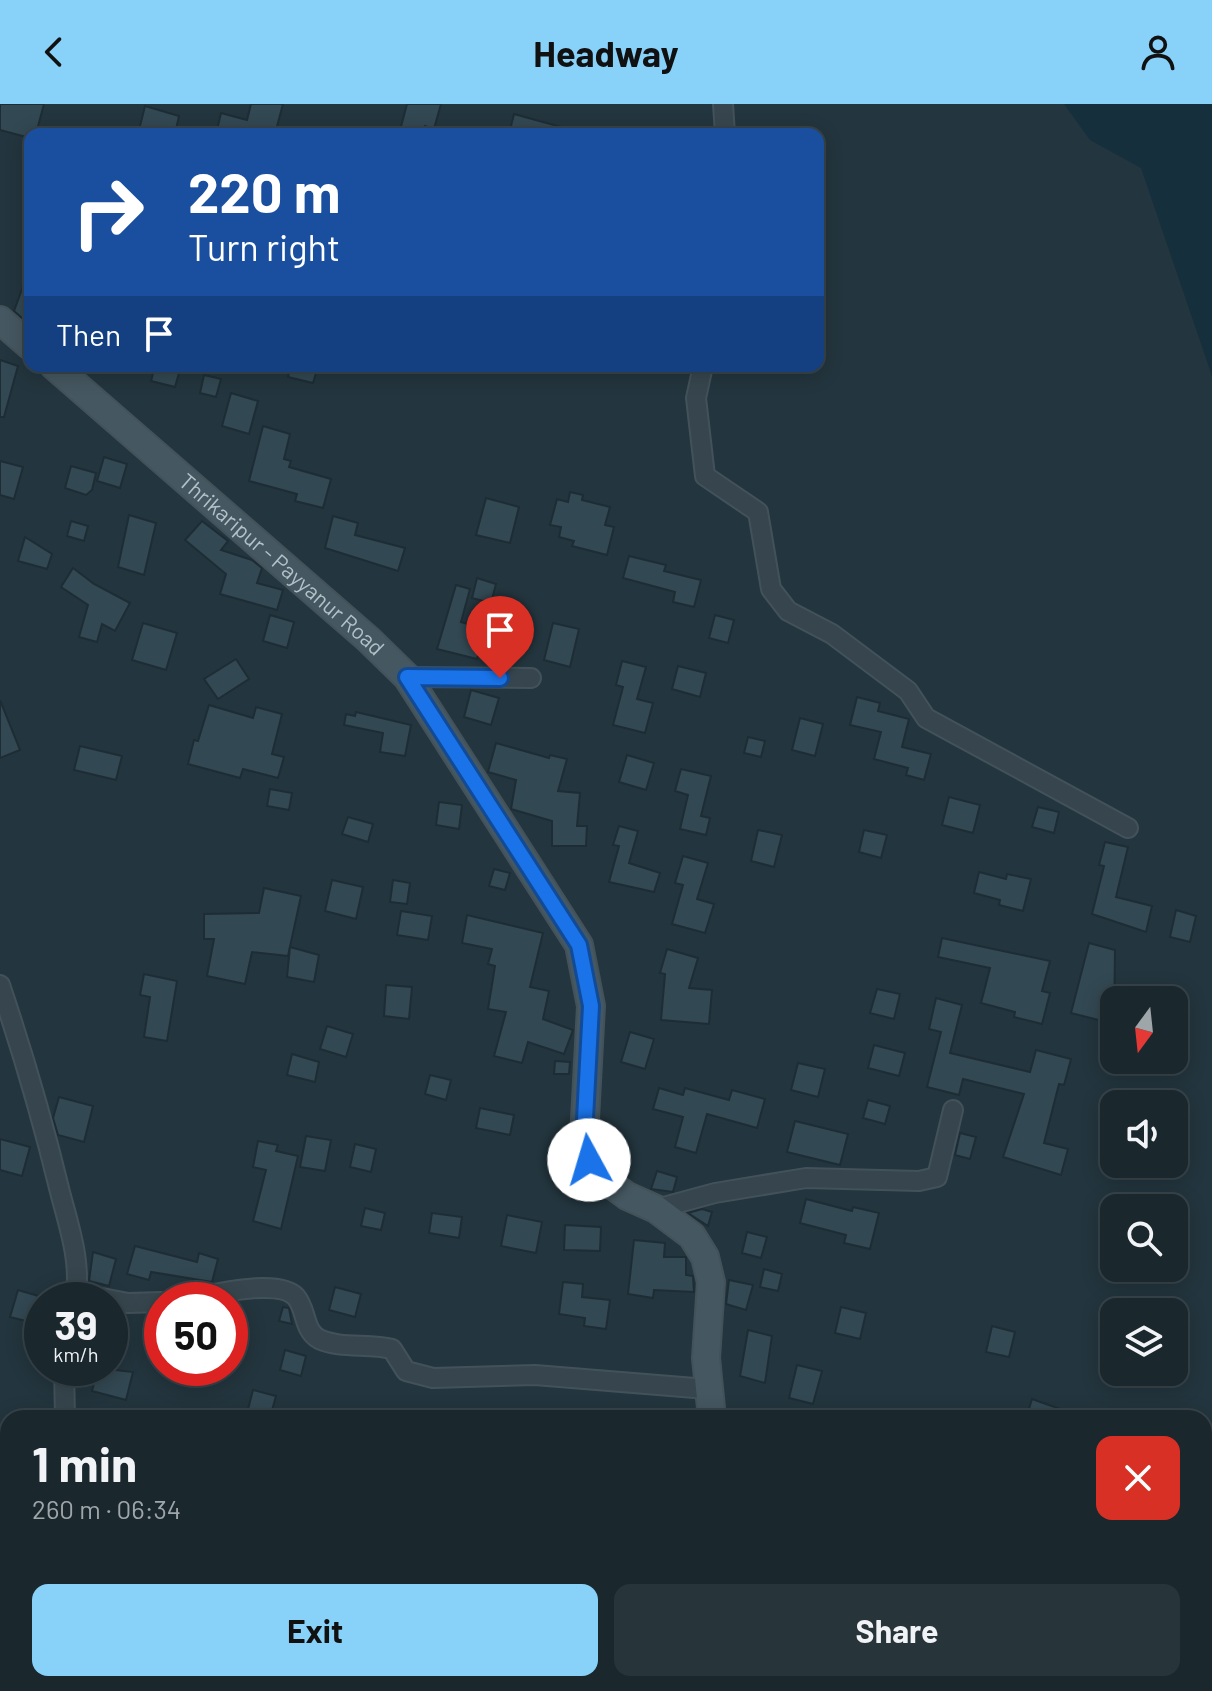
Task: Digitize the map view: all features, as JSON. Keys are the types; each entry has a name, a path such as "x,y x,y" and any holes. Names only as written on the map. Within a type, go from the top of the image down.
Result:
{"main road":[{"path":"0,320 24,341"},
{"name":"Thrikaripur - Payyanur Road","path":"61,372 368,639 407,677 579,945 591,1006 584,1138 589,1160 604,1179 627,1196 656,1209 692,1236 705,1257 711,1282 707,1389 711,1410"}],"street":[{"path":"723,104 725,128"},
{"path":"702,372 696,398 705,476 758,512 771,589 788,611 832,634 908,691 926,718 1128,828"},
{"path":"407,677 531,678"},
{"path":"0,985 24,1055 58,1184 78,1270 77,1282"},
{"path":"656,1209 715,1193 806,1178 919,1181 937,1177 953,1110"},
{"path":"248,1290 287,1291 297,1298 310,1333 323,1341 392,1349 406,1371 416,1376 535,1375 707,1389"},
{"path":"64,1386 65,1410"}],"water":[{"path":"1064,104 1212,104 1212,376 1141,168 1090,140"}],"building":[{"path":"0,104 44,104 38,128 24,128 24,136 0,130"},
{"path":"251,104 283,104 277,128 217,128 221,113 247,120"},
{"path":"407,104 441,104 434,128 401,128"},
{"path":"145,106 179,116 176,128 140,128"},
{"path":"514,114 565,128 510,128"},
{"path":"24,284 24,320 14,311"},
{"path":"0,360 18,366 4,417 0,417"},
{"path":"153,372 179,372 175,387 151,381"},
{"path":"289,372 316,372 313,383 288,377"},
{"path":"204,375 221,379 216,397 200,393"},
{"path":"231,393 258,401 249,434 222,426"},
{"path":"263,426 290,434 284,459 291,461 289,467 331,479 323,508 295,501 297,494 249,481"},
{"path":"104,457 127,464 120,488 97,481"},
{"path":"0,461 23,467 14,499 0,495"},
{"path":"71,466 96,473 92,490 86,495 65,488"},
{"path":"570,492 583,495 582,500 610,507 605,525 614,527 607,555 572,546 574,541 559,537 561,527 550,525 557,499 568,502"},
{"path":"486,498 519,507 510,543 476,535"},
{"path":"129,515 156,523 144,575 118,567"},
{"path":"333,516 358,523 355,535 405,548 398,571 325,548"},
{"path":"71,521 88,526 84,541 67,536"},
{"path":"202,521 228,541 221,550 252,560 262,568 257,583 283,590 277,610 220,594 226,574 185,540"},
{"path":"25,537 52,554 47,569 18,561"},
{"path":"629,556 666,565 664,571 701,580 694,607 673,602 675,592 623,578"},
{"path":"73,568 94,584 130,603 115,631 102,624 97,642 79,637 88,605 61,587"},
{"path":"477,578 496,584 491,603 472,598"},
{"path":"456,585 470,589 461,622 486,629 477,659 437,649"},
{"path":"270,615 294,622 287,648 263,641"},
{"path":"715,615 734,620 728,643 709,638"},
{"path":"143,623 177,633 166,670 132,660"},
{"path":"553,623 579,629 570,667 544,660"},
{"path":"236,659 249,679 218,699 204,679"},
{"path":"622,661 646,667 637,699 653,703 645,733 613,725 623,687 616,685"},
{"path":"678,666 706,673 700,697 672,689"},
{"path":"471,690 499,698 491,725 464,717"},
{"path":"857,697 880,703 878,711 909,719 902,747 931,754 924,780 906,775 908,768 874,759 881,732 850,725"},
{"path":"0,700 20,750 0,758"},
{"path":"209,705 253,718 256,707 282,714 272,754 284,757 278,778 243,769 240,778 188,764"},
{"path":"356,712 411,725 405,756 380,752 383,733 344,725 346,714 355,716"},
{"path":"800,718 823,724 815,756 792,750"},
{"path":"748,737 765,741 761,757 744,753"},
{"path":"496,743 549,758 550,755 567,759 558,791 580,793 577,826 587,826 586,846 552,846 552,821 511,809 516,780 488,772"},
{"path":"80,746 122,756 116,780 74,770"},
{"path":"627,755 654,763 646,790 619,782"},
{"path":"681,769 711,776 701,816 710,818 706,835 680,829 688,795 675,791"},
{"path":"270,789 292,793 289,810 267,806"},
{"path":"949,797 980,805 973,833 942,825"},
{"path":"439,802 462,805 459,829 436,825"},
{"path":"1038,807 1059,812 1054,833 1032,827"},
{"path":"348,817 373,824 368,842 342,834"},
{"path":"619,826 638,831 629,863 660,873 654,892 609,882 619,846 613,845"},
{"path":"758,830 782,835 774,867 751,861"},
{"path":"864,830 887,835 881,858 859,852"},
{"path":"1105,842 1128,847 1116,897 1152,906 1146,932 1092,914 1104,866 1099,865"},
{"path":"683,856 708,863 697,899 714,904 705,933 672,924 683,885 675,883"},
{"path":"494,869 510,873 505,890 489,886"},
{"path":"979,872 1006,879 1007,874 1031,879 1023,911 999,905 1000,900 974,893"},
{"path":"332,880 363,887 356,919 325,911"},
{"path":"393,880 410,883 407,904 390,902"},
{"path":"264,888 301,896 288,956 252,952 245,984 207,976 214,939 204,939 204,914 259,913"},
{"path":"1176,910 1196,916 1190,942 1170,937"},
{"path":"401,911 432,916 428,940 397,935"},
{"path":"467,915 543,933 530,987 549,991 543,1019 573,1030 564,1054 528,1042 522,1063 494,1056 506,1012 488,1009 495,966 488,964 492,949 462,943"},
{"path":"942,938 1050,961 1042,991 1050,993 1042,1024 1014,1017 1015,1012 981,1003 990,968 938,957"},
{"path":"1089,943 1115,950 1115,986 1100,986 1100,1020 1071,1013"},
{"path":"290,947 319,955 314,982 287,977"},
{"path":"667,949 698,958 689,988 712,990 709,1024 661,1020 665,974 660,973"},
{"path":"144,974 177,981 167,1041 144,1037 150,997 140,995"},
{"path":"386,985 412,987 409,1019 384,1016"},
{"path":"877,989 900,994 894,1019 870,1013"},
{"path":"936,998 962,1005 950,1053 1030,1072 1036,1050 1071,1059 1064,1085 1059,1084 1044,1143 1068,1149 1061,1175 1003,1157 1024,1094 963,1079 959,1095 927,1087 941,1032 929,1029"},
{"path":"327,1026 353,1034 346,1057 320,1049"},
{"path":"630,1032 654,1039 645,1069 621,1062"},
{"path":"874,1045 905,1053 899,1076 868,1068"},
{"path":"292,1054 319,1062 315,1082 287,1075"},
{"path":"555,1061 570,1062 569,1074 554,1074"},
{"path":"798,1063 825,1069 818,1097 791,1090"},
{"path":"430,1075 451,1080 446,1100 425,1094"},
{"path":"659,1088 683,1095 685,1088 729,1100 732,1090 765,1099 757,1128 707,1114 696,1153 675,1147 683,1117 653,1109"},
{"path":"59,1097 93,1106 84,1142 58,1135 53,1118"},
{"path":"868,1100 890,1106 885,1124 863,1118"},
{"path":"480,1108 514,1115 510,1135 476,1128"},
{"path":"795,1121 848,1134 840,1165 787,1152"},
{"path":"960,1133 976,1137 970,1159 955,1155"},
{"path":"306,1136 331,1140 325,1171 300,1167"},
{"path":"0,1139 30,1147 22,1176 0,1170"},
{"path":"258,1141 278,1145 276,1151 298,1156 281,1229 253,1221 266,1170 253,1167"},
{"path":"355,1144 376,1149 371,1172 350,1167"},
{"path":"657,1171 677,1177 673,1192 651,1189"},
{"path":"806,1199 852,1211 853,1207 879,1213 870,1249 844,1243 846,1235 800,1223"},
{"path":"365,1208 385,1213 381,1230 361,1226"},
{"path":"702,1209 712,1212 708,1226 688,1213"},
{"path":"432,1213 462,1217 459,1238 429,1233"},
{"path":"507,1215 542,1222 536,1253 501,1246"},
{"path":"565,1225 601,1227 600,1251 564,1250"},
{"path":"747,1232 767,1237 761,1258 742,1253"},
{"path":"634,1240 665,1243 664,1257 686,1257 686,1275 693,1276 694,1292 654,1290 653,1298 628,1294"},
{"path":"135,1246 197,1262 199,1253 218,1259 212,1282 151,1272 149,1280 127,1274"},
{"path":"93,1252 116,1259 110,1282 89,1281"},
{"path":"764,1269 782,1274 778,1291 760,1287"},
{"path":"729,1280 753,1285 746,1310 726,1304"},
{"path":"563,1282 583,1284 582,1297 610,1300 606,1329 584,1326 585,1318 559,1314"},
{"path":"335,1287 361,1294 355,1317 329,1310"},
{"path":"18,1290 24,1292 24,1320 10,1317"},
{"path":"283,1307 289,1308 292,1324 279,1321"},
{"path":"841,1307 866,1313 860,1339 835,1333"},
{"path":"992,1326 1015,1332 1009,1357 986,1352"},
{"path":"748,1330 772,1336 765,1383 740,1376"},
{"path":"285,1350 306,1356 301,1376 280,1370"},
{"path":"797,1365 822,1371 813,1404 789,1398"},
{"path":"128,1371 133,1372 126,1400 92,1391 93,1386 128,1386"},
{"path":"253,1390 276,1396 272,1410 248,1410"},
{"path":"1032,1399 1063,1410 1029,1410"}],"route":[{"path":"500,678 407,677 579,945 586,968 591,1006 584,1138 589,1160"}]}
